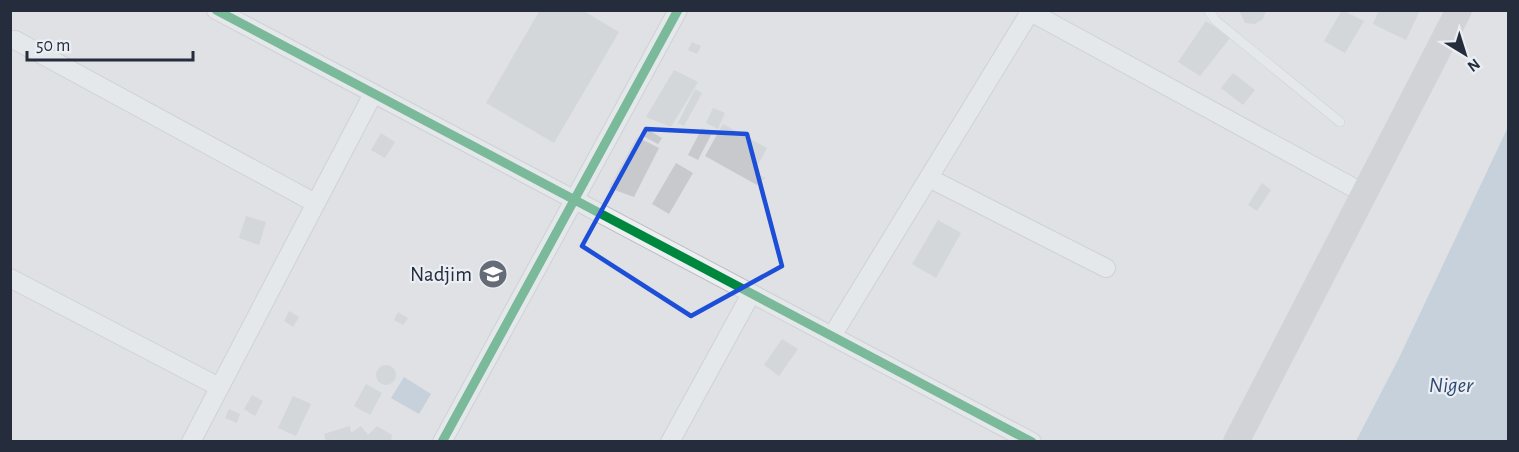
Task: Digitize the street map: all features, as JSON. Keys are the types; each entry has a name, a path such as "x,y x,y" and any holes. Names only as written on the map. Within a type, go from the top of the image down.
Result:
{"main road":[{"path":"1236,441 1460,10"}],"street":[{"path":"216,10 1032,441"},
{"path":"442,441 678,10"},
{"path":"832,336 1028,11 1365,194"},
{"path":"15,40 315,203"},
{"path":"191,441 373,94"},
{"path":"929,177 1106,268"},
{"path":"10,278 219,387"},
{"path":"670,441 751,294"}],"lane":[{"path":"1208,10 1216,21 1340,122"}],"highlighted area":[{"path":"646,129 747,134 782,266 691,316 582,246"}],"water":[{"name":"Niger","path":"1508,127 1508,441 1356,441 1399,358"},
{"path":"404,377 431,394 419,414 391,398"}],"building":[{"path":"540,10 582,10 619,32 554,143 486,103"},
{"path":"1239,10 1266,10 1263,19 1255,24 1245,23"},
{"path":"1342,10 1364,21 1345,53 1324,41"},
{"path":"1379,10 1420,10 1406,40 1373,24"},
{"path":"1206,21 1230,38 1200,76 1178,62"},
{"path":"692,42 701,46 697,54 688,50"},
{"path":"674,70 698,82 671,127 646,117"},
{"path":"1233,73 1255,90 1243,105 1221,88"},
{"path":"695,89 702,93 684,126 678,123"},
{"path":"713,108 725,113 718,129 706,123"},
{"path":"723,124 767,148 754,172 765,178 757,185 705,156"},
{"path":"645,128 662,138 658,144 641,135"},
{"path":"702,128 712,133 698,160 688,155"},
{"path":"381,133 395,142 385,158 371,150"},
{"path":"637,137 659,148 634,197 609,188"},
{"path":"676,163 693,173 669,214 652,204"},
{"path":"1262,183 1271,190 1257,211 1248,205"},
{"path":"246,216 266,222 259,245 239,238"},
{"path":"938,220 961,233 936,278 912,264"},
{"path":"289,311 299,317 293,327 284,321"},
{"path":"398,312 408,318 403,325 394,320"},
{"path":"782,339 798,349 779,376 764,365"},
{"path":"386,365 393,368 396,375 393,382 386,385 379,382 376,375 379,368"},
{"path":"366,384 382,393 370,415 354,406"},
{"path":"252,395 263,401 255,416 244,409"},
{"path":"293,396 311,404 296,436 278,428"},
{"path":"229,409 240,414 237,423 225,418"},
{"path":"350,426 351,433 361,426 368,435 377,426 392,435 391,442 326,442 324,434"}],"cycle path":[{"path":"216,10 1032,442"},
{"path":"442,442 678,10"}],"place":[{"name":"Nadjim","path":"493,274"}]}
